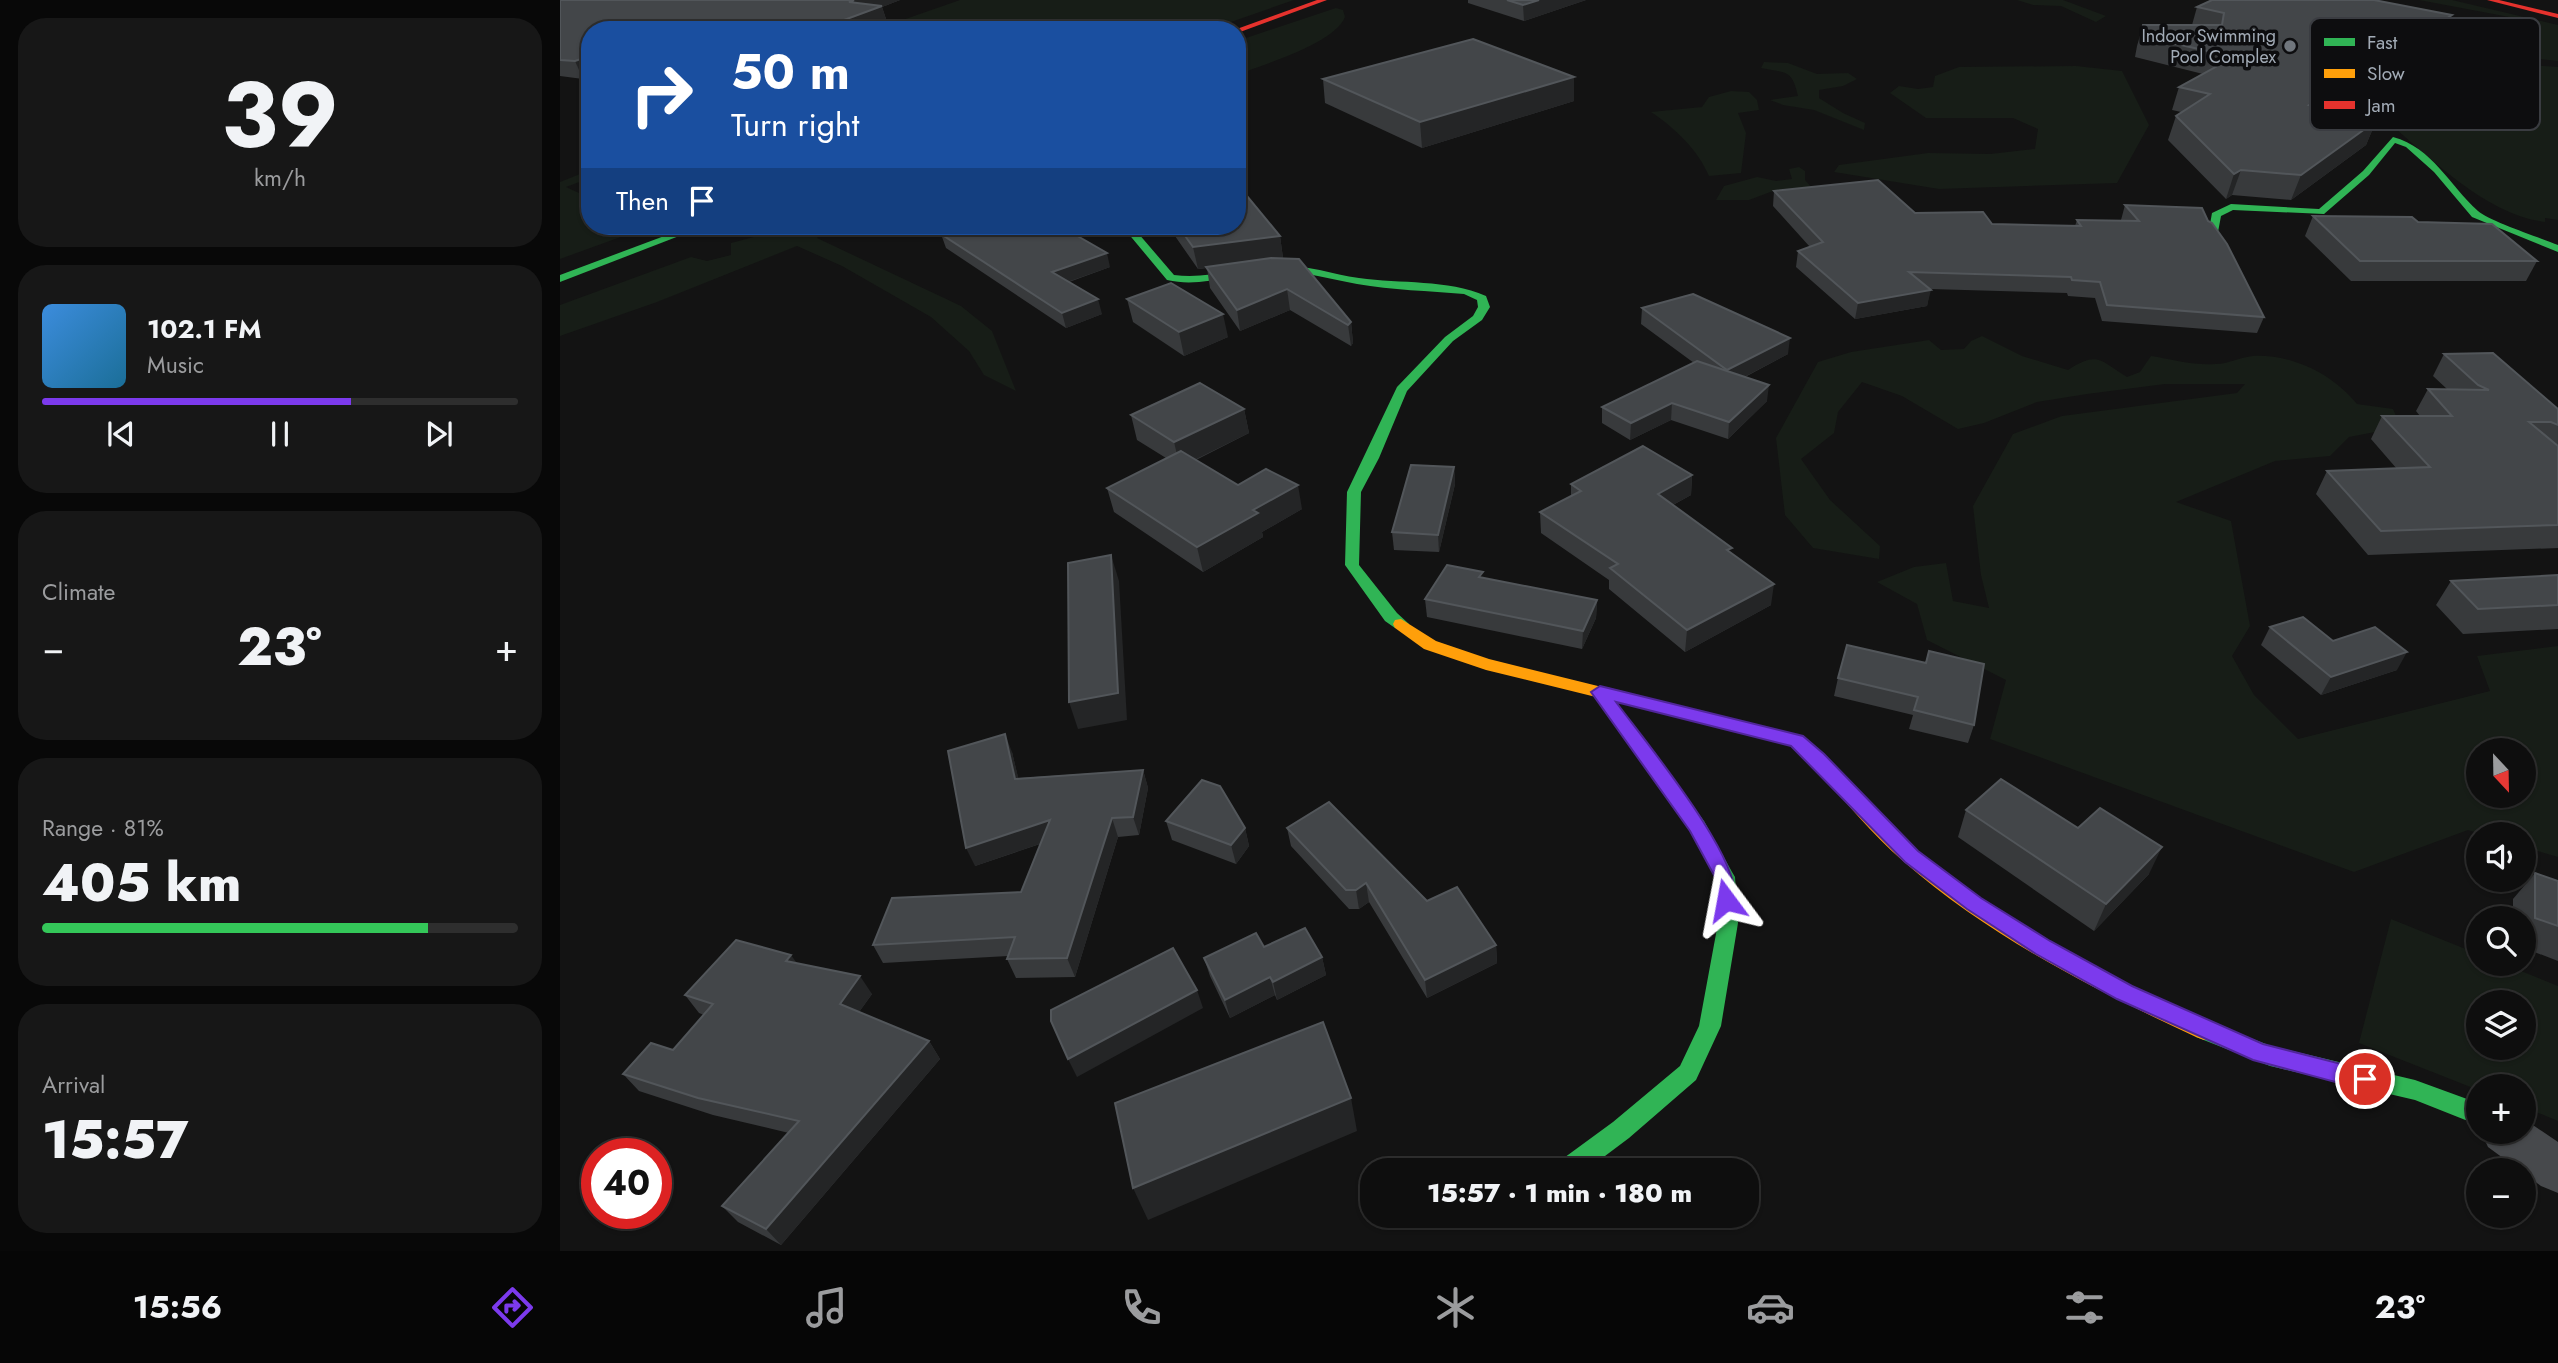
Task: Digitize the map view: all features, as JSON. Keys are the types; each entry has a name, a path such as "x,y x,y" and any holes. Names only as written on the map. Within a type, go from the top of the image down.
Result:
{"street":[{"path":"1246,27 1325,0"},
{"path":"2490,0 2558,16"},
{"path":"2214,230 2216,215 2231,207 2321,212 2365,173 2393,140 2409,145 2428,162 2476,215 2558,249"},
{"path":"560,279 676,235"},
{"path":"1135,235 1171,278 1192,281 1274,268 1312,270 1358,281 1466,291 1482,298 1484,307 1478,318 1449,340 1401,390 1372,458 1354,492 1352,565 1391,617 1430,645 1486,664 1797,741 1818,759 1912,857 1974,903 2043,947 2125,992 2260,1053 2417,1092 2466,1110"},
{"path":"1583,1158 1621,1130 1688,1073 1710,1026 1728,923 1724,877 1697,826 1600,692"},
{"path":"2521,1144 2558,1170"}],"shaded area":[{"path":"960,0 1294,0 1234,21 900,21"},
{"path":"2017,0 2063,0 2106,16 2096,22 2061,6 2033,5"},
{"path":"2419,0 2452,0 2528,18 2515,18"},
{"path":"1336,8 1343,10 1345,17 1338,27 1313,44 1246,72 1246,38"},
{"path":"2540,21 2558,25 2558,61 2540,59"},
{"path":"1764,62 1788,63 1817,74 1848,73 1857,79 1843,86 1819,90 1819,98 1865,123 1864,130 1814,110 1770,100 1798,96 1793,81 1787,74 1761,68"},
{"path":"2076,66 2122,71 2149,125 2117,183 1939,189 1834,172 1839,165 1928,153 1990,154 2035,149 2038,129 2013,118 1926,118 1890,93 1899,86 1918,89 1933,87 1935,76 1959,67"},
{"path":"2540,66 2558,67 2558,220 2545,218 2545,222 2501,208 2439,166 2397,130 2540,130"},
{"path":"1731,91 1749,92 1757,100 1759,110 1738,113 1746,133 1741,173 1709,176 1699,157 1685,140 1651,112 1702,107 1709,97"},
{"path":"1799,167 1805,171 1805,180 1814,190 1797,196 1773,191 1749,200 1716,200 1724,186 1757,177 1776,181 1792,179 1789,169"},
{"path":"581,174 581,181 566,187 581,194 581,235 626,235 560,259 560,182"},
{"path":"820,235 817,238 961,306 992,331 1016,391 984,375 969,351 931,317 842,266 797,246 657,302 560,336 560,305 691,257 707,261 731,255 731,243 754,237"},
{"path":"1982,336 2022,356 2068,370 2092,359 2104,362 2127,377 2140,372 2151,356 2208,364 2268,356 2296,362 2323,375 2336,383 2357,404 2393,409 2401,427 2349,437 2330,456 2275,461 2176,502 2231,521 2250,626 2232,656 2254,695 2298,739 2490,691 2477,656 2558,646 2558,857 2536,851 2536,822 2466,822 2466,831 2354,872 1990,739 2006,680 1927,640 1917,604 1877,582 1914,567 1946,563 1953,601 1989,608 1981,575 1973,506 2013,434 2062,416 2237,393 2245,384 2165,384 2087,394 2037,402 1984,423 1958,429 1902,396 1862,382 1838,412 1834,433 1801,459 1830,500 1880,546 1879,559 1813,548 1785,515 1776,438 1818,362 1851,352 1929,340 1941,350 1964,349 1971,341"},
{"path":"2391,919 2466,949 2466,976 2533,976 2558,986 2558,1121 2536,1112 2536,1074 2466,1074 2466,1085 2359,1043"}],"building":[{"path":"560,0 854,0 849,2 882,6 841,21 581,21 581,59 560,60"},
{"path":"1507,0 1539,0 1523,5"},
{"path":"2212,0 2374,0 2452,15 2447,18 2310,18 2310,130 2364,130 2301,175 2241,170 2234,174 2176,116 2210,94 2179,87 2234,57 2141,36 2143,25 2222,25 2224,13 2197,7"},
{"path":"1473,39 1574,77 1420,122 1323,79"},
{"path":"1878,180 1915,213 1983,212 1992,224 2081,226 2077,220 2139,221 2125,205 2202,208 2208,221 2227,244 2264,317 2107,305 2100,282 2072,280 2071,277 1909,272 1931,290 1858,303 1798,251 1823,242 1774,191"},
{"path":"1246,195 1280,236 1193,247 1184,235 1246,235"},
{"path":"2313,216 2412,217 2418,222 2492,224 2537,261 2360,261"},
{"path":"943,235 1076,235 1107,253 1052,272 1098,299 1062,313"},
{"path":"1271,258 1299,259 1351,322 1348,325 1287,289 1237,310 1206,267"},
{"path":"1171,283 1223,314 1179,332 1127,299"},
{"path":"1693,294 1790,338 1727,370 1642,308"},
{"path":"2493,353 2558,409 2558,425 2551,422 2529,422 2558,446 2558,525 2381,531 2327,471 2430,467 2382,416 2452,416 2428,389 2489,390 2478,385 2444,354"},
{"path":"1697,361 1769,385 1729,422 1672,403 1631,423 1602,407"},
{"path":"1200,383 1244,409 1174,442 1131,415"},
{"path":"1643,446 1692,475 1658,494 1732,548 1727,550 1774,584 1687,630 1610,568 1618,564 1540,512 1581,491 1571,484"},
{"path":"1181,451 1238,485 1266,469 1298,485 1253,510 1258,513 1197,547 1107,488"},
{"path":"1411,465 1454,467 1438,535 1392,532"},
{"path":"1111,555 1118,693 1069,702 1068,563"},
{"path":"1447,565 1483,572 1479,577 1597,600 1583,631 1425,599"},
{"path":"2558,575 2558,605 2478,609 2451,581"},
{"path":"2303,617 2333,641 2375,627 2407,652 2331,677 2270,627"},
{"path":"1847,645 1926,663 1929,651 1984,664 1974,725 1914,710 1918,697 1838,678"},
{"path":"1005,734 1015,779 1143,770 1133,817 1112,818 1067,958 1007,959 1015,937 873,945 892,898 1021,892 1050,820 966,848 948,751"},
{"path":"2001,779 2078,828 2100,808 2162,847 2106,904 1966,810"},
{"path":"1202,780 1220,786 1245,828 1231,845 1166,821"},
{"path":"1329,802 1427,901 1457,887 1496,945 1425,980 1366,883 1356,890 1346,890 1287,828"},
{"path":"2536,873 2558,881 2558,926 2536,918"},
{"path":"1305,928 1322,957 1273,982 1270,977 1225,1000 1204,958 1256,933 1264,947"},
{"path":"736,940 791,955 786,961 860,976 840,1004 929,1041 766,1229 722,1206 799,1121 698,1098 623,1074 651,1043 673,1050 713,1004 685,995"},
{"path":"1173,948 1197,990 1068,1059 1051,1021 1051,1010"},
{"path":"1323,1022 1351,1098 1133,1188 1115,1103"}],"traffic: fast":[{"path":"2214,230 2216,215 2231,207 2321,212 2366,173 2393,140 2409,145 2437,170 2476,215 2558,249"},
{"path":"560,279 676,235"},
{"path":"1135,235 1171,278 1192,281 1274,268 1312,270 1358,281 1466,291 1482,298 1484,307 1478,318 1449,339 1401,390 1372,458 1354,492 1352,565 1391,617 1401,624"},
{"path":"1583,1158 1621,1130 1688,1073 1710,1026 1728,923 1725,877 1697,826 1600,692 1606,693"},
{"path":"2204,1030 2270,1056 2415,1090 2466,1109"}],"traffic: slow":[{"path":"1401,624 1430,645 1486,664 1600,692"},
{"path":"1825,767 1899,846 1978,908 2088,974 2204,1030"}],"traffic: jam":[{"path":"1246,27 1324,0"},
{"path":"2490,0 2558,16"},
{"path":"1606,693 1797,741 1825,767"}],"place":[{"name":"Indoor Swimming Pool Complex","path":"2290,46"}],"route":[{"path":"1726,900 1724,877 1697,826 1600,692 1797,741 1818,759 1912,857 1974,903 2043,947 2125,992 2260,1053 2365,1079"}]}
